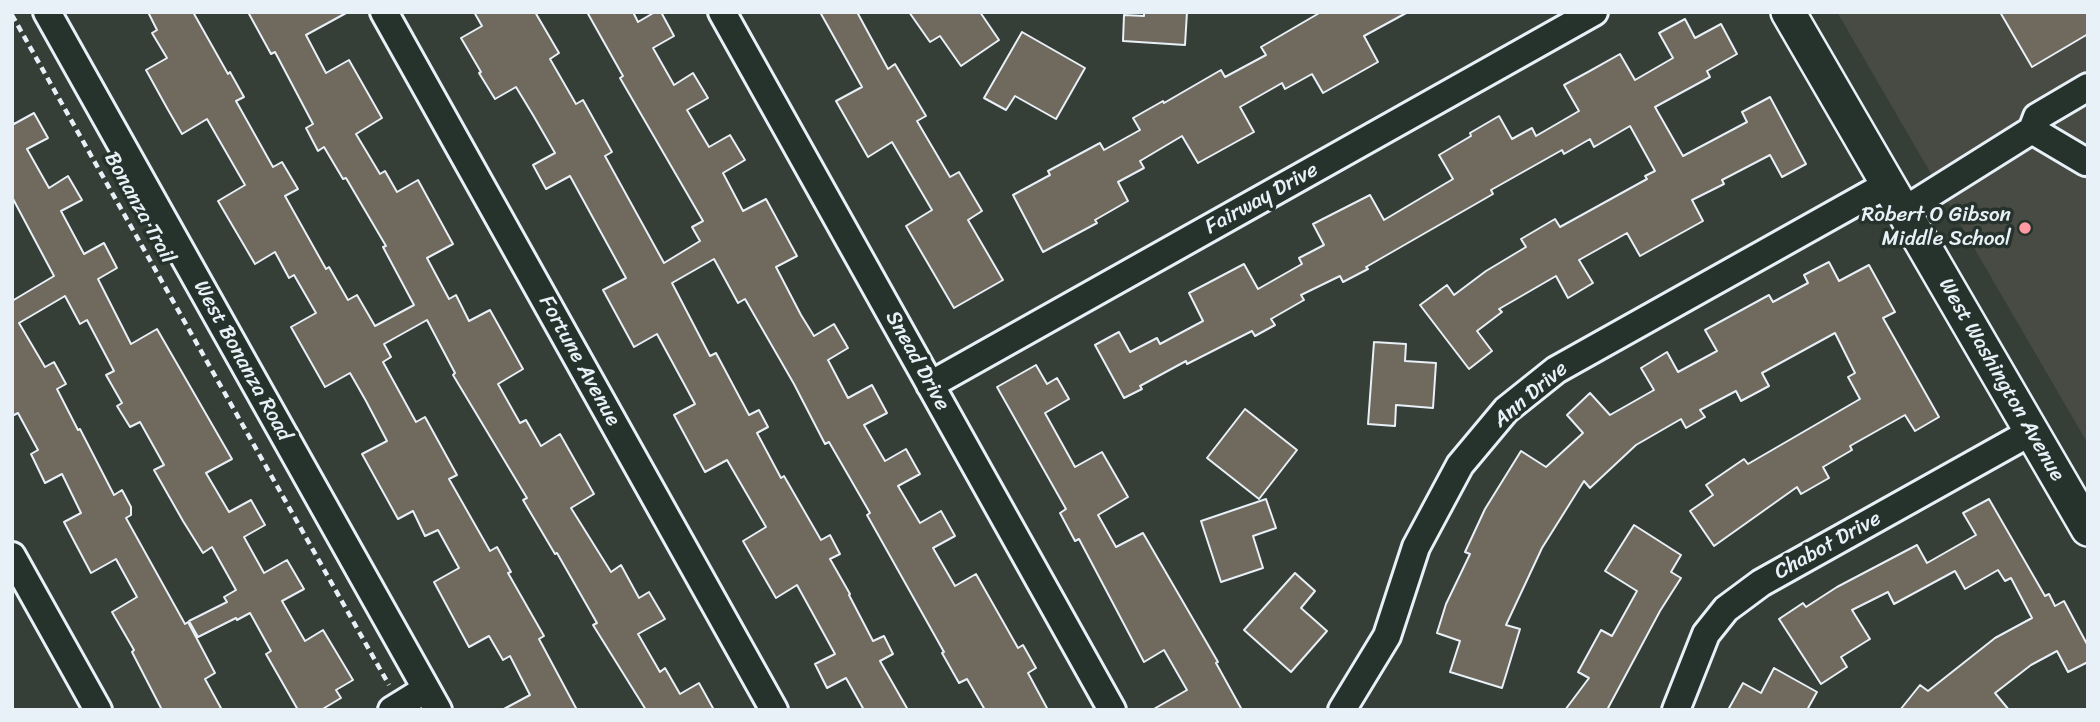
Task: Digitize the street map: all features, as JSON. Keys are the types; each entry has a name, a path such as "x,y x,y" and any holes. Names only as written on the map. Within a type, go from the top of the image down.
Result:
{"main road":[{"name":"West Washington Avenue","path":"1788,12 2088,529"}],"street":[{"name":"West Bonanza Road","path":"47,12 432,699"},
{"name":"Fortune Avenue","path":"384,12 774,710"},
{"name":"Snead Drive","path":"722,12 1112,710"},
{"name":"Fairway Drive","path":"930,385 1594,12"},
{"name":"Ann Drive","path":"1342,710 1387,636 1416,547 1460,465 1506,410 1556,370 2032,130 2037,117 2088,87"},
{"path":"2032,130 2088,161"},
{"name":"Chabot Drive","path":"1676,710 1706,634 1726,610 1761,583 2031,432"},
{"path":"12,556 99,710"},
{"path":"396,707 432,699"}],"path":[{"name":"Bonanza Trail","path":"12,15 396,707"}],"shaded area":[{"name":"Robert O Gibson Middle School","path":"1837,12 2088,12 2088,444"}],"building":[{"path":"148,12 193,12 244,97 236,101 273,167 282,162 298,189 285,196 326,269 329,267 348,300 357,295 375,326 414,305 383,247 386,246 346,178 343,179 324,147 318,151 306,128 313,124 275,52 271,54 248,12 348,12 306,35 326,73 349,60 382,118 356,134 380,174 385,171 397,192 418,180 453,244 427,258 449,299 456,295 469,321 490,310 523,369 498,384 520,423 526,420 541,446 560,434 594,494 571,508 611,572 621,565 639,598 649,592 665,619 638,634 660,672 665,668 680,694 699,683 714,710 646,710 593,625 597,623 523,500 527,498 453,375 455,373 427,320 384,344 391,357 383,362 416,422 425,417 457,475 449,479 490,551 497,547 511,572 508,573 544,636 539,639 577,710 502,710 530,695 510,656 503,660 489,636 469,647 434,582 459,568 438,530 425,536 413,511 398,519 362,454 387,441 366,401 350,373 325,387 291,327 316,313 294,275 289,278 275,252 255,264 218,201 245,185 207,119 182,134 167,108 146,70 167,58 152,33 157,30"},
{"path":"474,12 535,12 559,53 550,59 576,104 583,100 612,152 605,156 664,263 700,241 692,227 703,221 620,78 623,76 587,12 633,12 638,22 655,12 661,12 674,36 653,48 674,85 693,73 708,98 687,110 709,147 730,135 745,160 723,173 743,211 766,199 797,256 776,267 801,315 814,336 834,324 848,348 828,360 848,398 872,385 887,413 864,425 885,461 906,449 920,474 898,486 920,523 941,511 955,536 933,548 955,586 976,574 1018,648 1023,645 1036,668 1028,673 1048,710 985,710 967,679 959,683 867,515 870,513 829,442 825,444 745,299 738,303 714,259 672,283 710,356 716,353 749,415 759,410 768,427 757,433 781,478 784,476 821,540 830,535 840,554 830,559 873,641 884,636 893,654 880,661 908,710 864,710 846,678 827,688 815,664 835,654 797,585 776,598 743,541 766,527 727,460 705,472 674,415 695,404 657,334 634,347 603,290 626,278 570,176 546,189 533,165 555,153 516,87 495,99 479,73 481,72 461,38 482,26"},
{"path":"820,12 857,12 888,69 895,64 926,116 917,121 950,177 959,172 982,211 968,220 1003,280 954,308 906,226 932,210 892,142 868,157 836,101 862,87"},
{"path":"909,12 980,12 999,40 961,66 940,36 930,42"},
{"path":"1144,12 1187,12 1185,45 1123,41 1124,15 1144,16"},
{"path":"1321,12 1408,12 1364,36 1378,62 1323,93 1312,74 1285,89 1282,83 1240,107 1254,132 1198,163 1182,136 1140,161 1144,168 1118,182 1128,201 1095,220 1097,223 1043,252 1013,195 1050,175 1048,171 1100,143 1104,150 1140,130 1133,118 1221,70 1225,77 1266,55 1261,47"},
{"path":"2000,12 2088,12 2088,34 2032,67"},
{"path":"1685,19 1695,38 1721,24 1737,54 1707,71 1710,77 1655,107 1683,156 1747,122 1742,112 1770,97 1806,164 1782,177 1770,155 1722,180 1724,184 1692,200 1703,221 1640,256 1627,233 1579,260 1593,283 1568,298 1556,276 1499,309 1502,312 1477,331 1492,351 1469,369 1420,305 1447,285 1454,295 1486,271 1526,247 1521,239 1555,219 1560,227 1647,179 1645,176 1655,171 1630,126 1594,147 1590,139 1564,154 1562,150 1491,190 1493,194 1366,267 1368,269 1343,282 1340,276 1301,295 1304,300 1271,319 1275,325 1255,336 1252,331 1187,364 1186,361 1140,386 1142,389 1124,398 1095,345 1119,332 1130,352 1157,338 1160,344 1203,321 1189,293 1244,264 1258,289 1302,264 1299,258 1324,245 1313,224 1370,195 1384,220 1453,179 1439,155 1499,116 1512,139 1532,128 1536,136 1579,111 1564,85 1620,54 1635,80 1673,58 1659,33"},
{"path":"1022,32 1085,68 1056,119 1015,96 1006,110 984,98"},
{"path":"34,113 48,138 27,149 49,188 68,176 82,200 61,211 84,254 104,243 117,268 98,279 131,344 157,329 232,459 206,473 229,512 251,500 265,525 244,537 264,573 287,560 304,589 282,601 305,641 323,630 353,680 336,690 341,698 321,710 298,710 266,654 271,651 250,613 198,637 189,621 227,602 224,597 236,590 212,547 203,553 183,521 154,470 164,465 140,422 130,427 117,406 122,403 106,375 114,371 87,320 80,324 65,296 19,323 45,367 54,362 66,384 57,389 78,430 80,429 114,495 122,490 131,507 131,515 126,518 215,673 205,679 222,710 162,710 132,652 134,650 112,612 137,597 116,559 91,573 64,522 81,513 62,474 45,483 31,454 38,450 18,413 12,416 12,301 54,276 12,197 12,121 14,124"},
{"path":"1829,262 1839,281 1869,265 1895,312 1883,318 1939,417 1915,431 1905,415 1850,446 1852,450 1823,467 1829,478 1801,494 1797,487 1714,546 1690,511 1713,495 1706,485 1744,459 1748,464 1860,399 1848,377 1855,373 1835,333 1762,373 1769,386 1741,401 1736,391 1700,410 1705,417 1686,428 1681,419 1636,445 1590,488 1584,481 1542,548 1506,625 1520,629 1502,688 1450,672 1460,641 1437,633 1446,604 1470,554 1465,552 1485,509 1521,451 1546,467 1583,433 1567,415 1590,393 1610,415 1654,390 1641,368 1667,352 1678,372 1717,351 1705,330 1769,295 1773,302 1808,283 1804,275"},
{"path":"1374,342 1406,344 1405,361 1436,363 1433,408 1396,405 1395,426 1368,424"},
{"path":"1036,365 1047,384 1057,378 1069,399 1045,413 1075,467 1102,452 1128,497 1098,515 1116,547 1143,533 1218,662 1216,663 1242,710 1152,710 1187,690 1164,650 1144,662 1079,539 1075,541 1060,513 1066,509 997,387"},
{"path":"1245,409 1297,450 1259,499 1207,458"},
{"path":"1266,499 1276,528 1253,536 1263,568 1221,582 1201,521"},
{"path":"1989,499 2045,596 2049,594 2055,606 2064,601 2088,646 2088,662 2068,672 2057,651 2031,665 1995,693 2009,710 1900,710 1920,685 1928,691 1995,638 2032,618 2011,578 2005,581 1998,570 1965,589 1955,571 1894,604 1888,592 1852,610 1870,639 1841,657 1847,667 1821,684 1779,619 1803,603 1806,607 1837,587 1917,545 1927,563 1976,535 1963,513"},
{"path":"1634,525 1681,555 1671,572 1681,578 1660,611 1607,710 1565,710 1589,678 1578,672 1601,630 1612,636 1637,591 1605,571"},
{"path":"1295,573 1315,591 1301,608 1327,631 1291,672 1244,630"},
{"path":"1774,668 1817,692 1807,710 1728,710 1743,683 1761,693"}],"place":[{"name":"Robert O Gibson Middle School","path":"2025,228"}]}
